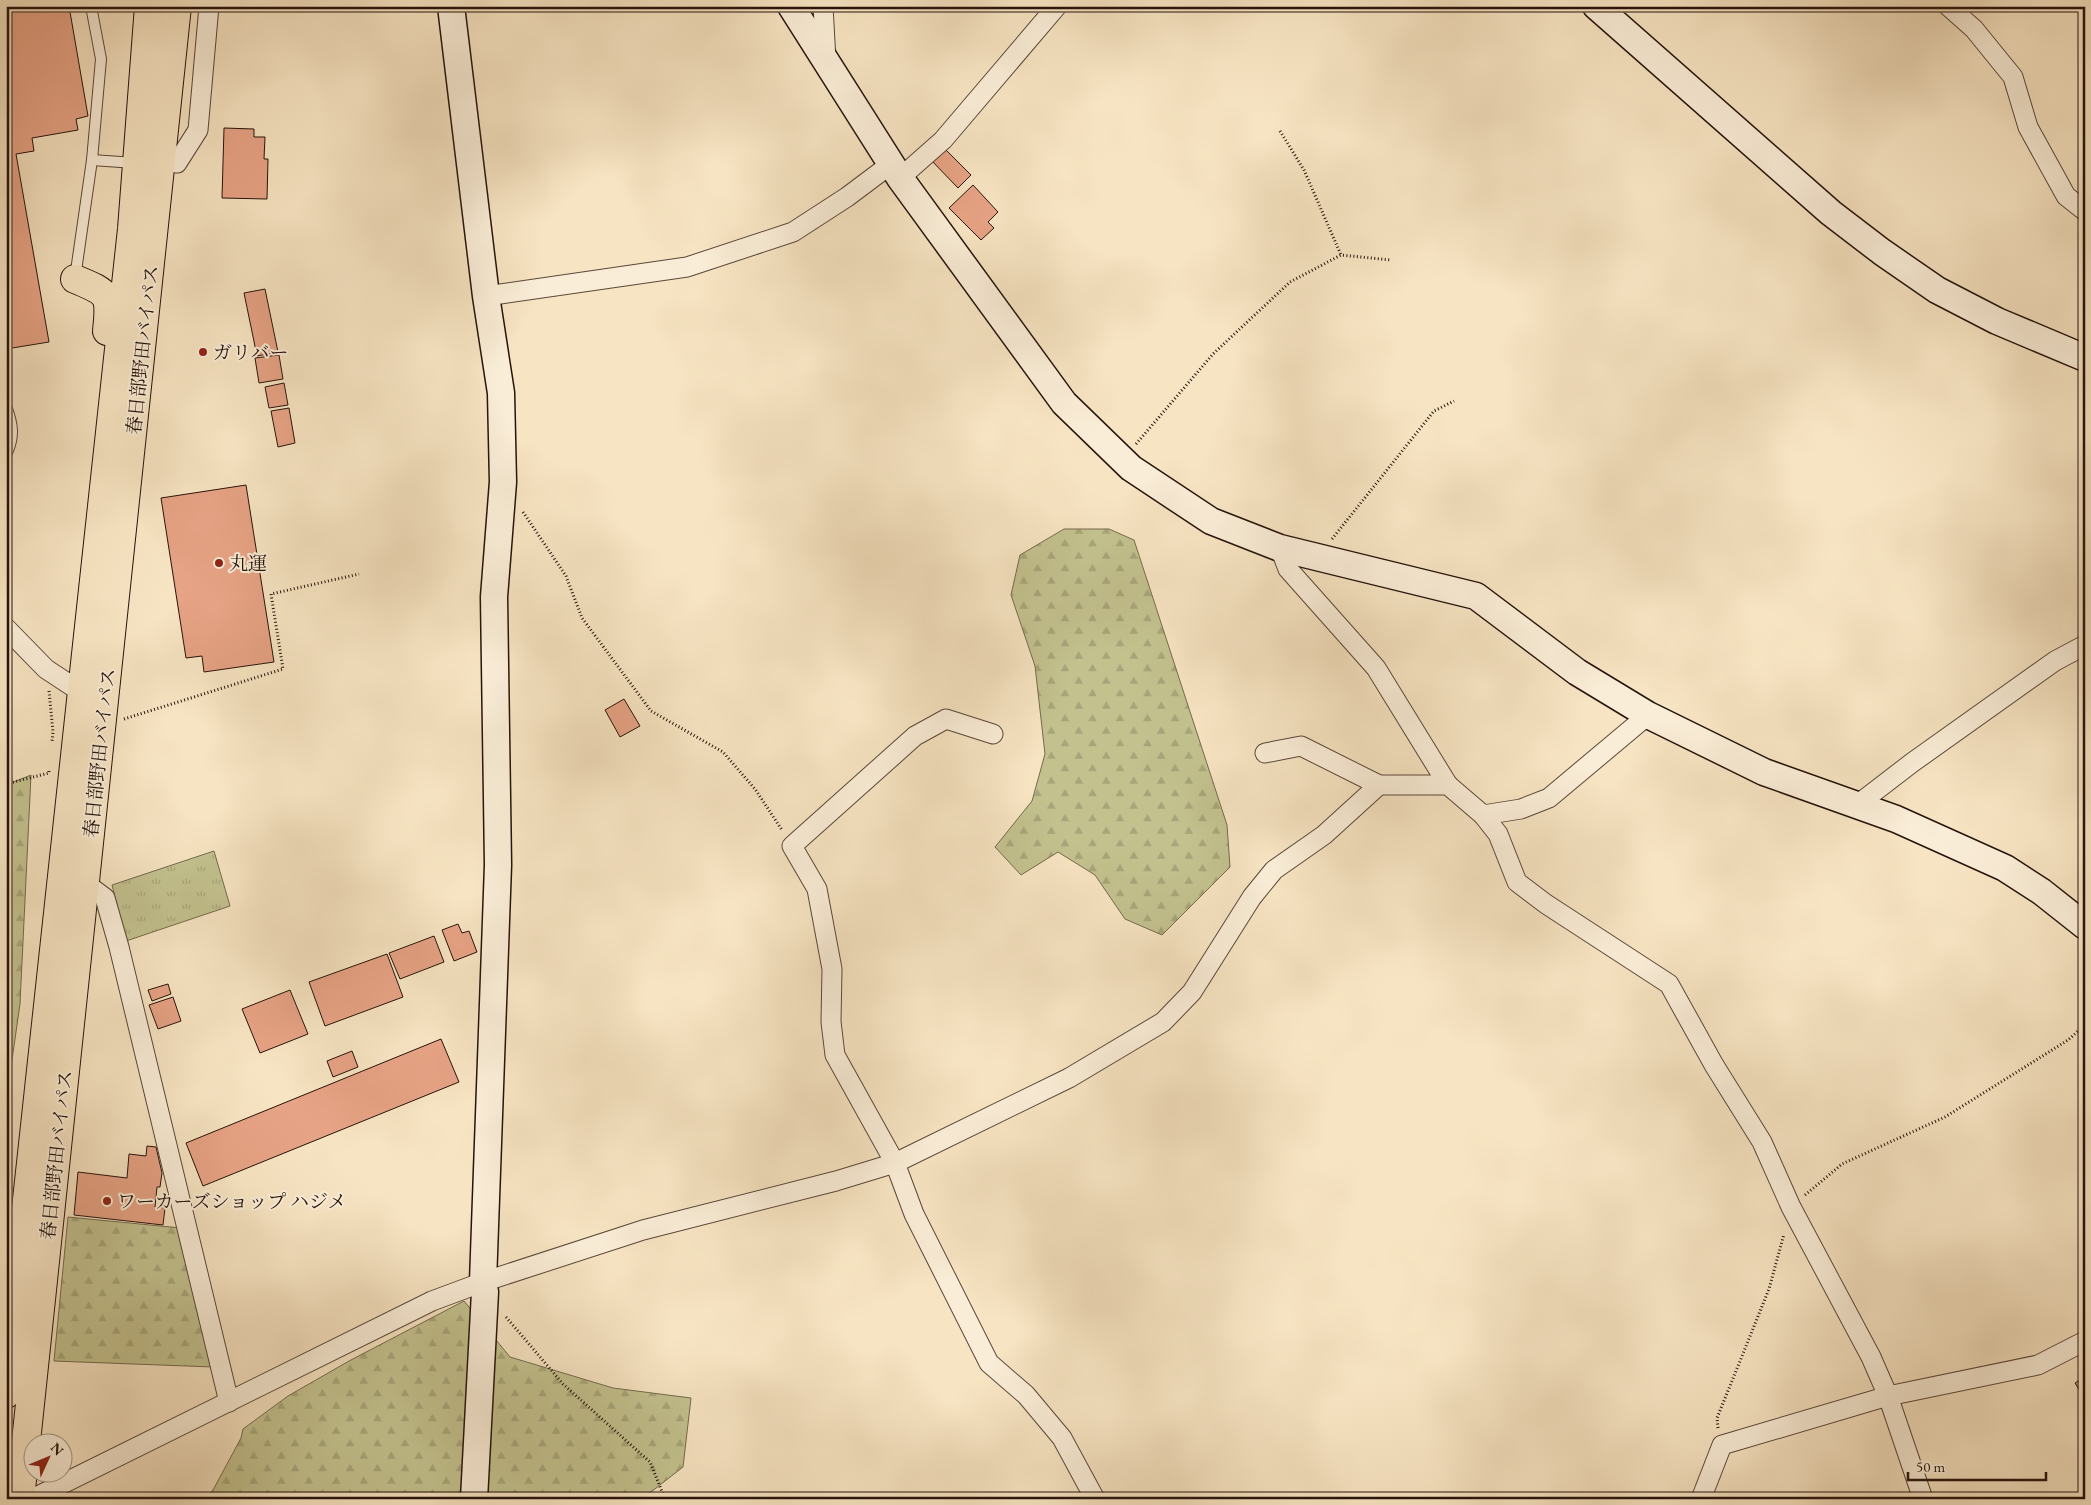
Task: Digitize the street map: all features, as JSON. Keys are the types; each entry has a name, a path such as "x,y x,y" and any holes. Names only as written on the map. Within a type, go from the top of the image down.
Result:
{"highway":[{"name":"春日部野田バイパス","path":"20,1499 102,726 149,162 150,6"},
{"name":"春日部野田バイパス","path":"6,1394 132,229 149,162 177,7"},
{"path":"75,278 100,290 106,297 110,308 104,360 109,435"}],"street":[{"path":"451,6 486,296 501,393 503,482 494,597 498,865 484,1287 474,1499"},
{"path":"791,6 896,171 1064,403 1131,468 1212,521 1280,548 1476,596 1577,672 1648,715 1764,772 1896,819 2005,868 2042,892 2085,926"},
{"path":"823,6 826,61"},
{"path":"486,296 687,267 793,232 847,197 896,171 943,140 1057,6"},
{"path":"1596,6 1831,213 1882,252 1937,290 1997,321 2085,358"},
{"path":"1948,6 1974,29 2012,77 2028,126 2066,196 2085,211"},
{"path":"149,162 177,163 198,130 209,7 177,7"},
{"path":"1280,548 1288,569 1376,668 1448,785 1483,815 1498,834 1517,882 1546,904 1669,984 1714,1065 1762,1142 1791,1207 1871,1357 1888,1396 1923,1499"},
{"path":"6,628 46,669 81,692"},
{"path":"1857,805 1913,762 2055,661 2085,645"},
{"path":"1483,815 1521,809 1549,798 1648,715"},
{"path":"993,734 946,719 915,736 792,846 817,889 832,969 831,1022 835,1055 895,1163 914,1214 989,1363 1026,1395 1062,1438 1095,1499"},
{"path":"1265,753 1301,746 1378,785 1448,785"},
{"path":"32,1499 432,1301 484,1287 643,1230 836,1181 895,1163 1069,1078 1163,1022 1192,992 1252,897 1274,870 1324,835 1378,785"},
{"path":"85,883 105,898 119,947 229,1402"},
{"path":"1701,1499 1722,1446 1888,1396 2038,1365 2085,1341"}],"lane":[{"path":"75,278 92,160 101,59 91,6"},
{"path":"92,160 149,162"},
{"path":"6,406 13,426 12,444 6,455"}],"path":[{"path":"1280,131 1304,170 1340,255"},
{"path":"1122,459 1213,354 1290,282 1340,255 1391,260"},
{"path":"1317,557 1434,411 1454,401"},
{"path":"503,482 566,576 582,618 651,711 723,752 754,790 792,846"},
{"path":"102,726 284,669 272,594 359,574"},
{"path":"46,669 53,732 51,748"},
{"path":"6,784 49,773 50,765"},
{"path":"1722,1446 1716,1418 1769,1289 1791,1207 1842,1164 1945,1117 2068,1040 2085,1025"},
{"path":"484,1287 563,1384 650,1462 665,1499"}],"green space":[{"path":"1064,529 1109,529 1134,540 1227,825 1230,867 1162,935 1125,919 1095,875 1058,852 1021,875 995,847 1032,801 1045,754 1035,666 1011,595 1020,555"},
{"path":"31,775 20,1004 6,1102 6,785"},
{"path":"214,851 230,906 126,941 112,885"},
{"path":"68,1217 181,1228 213,1367 54,1361"},
{"path":"464,1301 510,1357 613,1388 691,1398 683,1467 642,1499 562,1499 559,1497 555,1499 205,1499 213,1490 241,1438 243,1429 288,1396 349,1361"}],"building":[{"path":"6,6 69,6 88,116 76,119 78,130 32,138 34,151 16,154 49,342 6,349"},
{"path":"224,128 254,129 254,137 265,137 264,159 268,159 267,199 222,198"},
{"path":"943,147 971,175 958,188 930,159"},
{"path":"973,185 998,212 988,222 994,228 981,240 949,208"},
{"path":"265,289 278,352 257,356 244,293"},
{"path":"279,355 283,379 259,383 255,358"},
{"path":"284,383 288,405 269,408 265,387"},
{"path":"289,408 295,443 278,447 271,411"},
{"path":"246,485 274,662 204,672 202,656 186,658 161,498"},
{"path":"624,699 640,726 620,737 605,710"},
{"path":"458,924 462,933 469,931 477,952 454,961 442,930"},
{"path":"434,936 444,962 400,979 389,953"},
{"path":"387,954 403,997 325,1026 309,982"},
{"path":"168,984 171,994 152,1001 148,990"},
{"path":"290,990 308,1034 260,1053 242,1009"},
{"path":"173,997 181,1021 158,1029 149,1005"},
{"path":"441,1039 459,1082 203,1186 186,1143"},
{"path":"352,1051 358,1067 333,1077 327,1061"},
{"path":"147,1146 156,1147 162,1173 160,1187 157,1187 155,1207 165,1208 163,1225 74,1215 78,1172 127,1178 129,1154 146,1156"},
{"path":"2085,1377 2085,1399 2075,1383"}],"place":[{"name":"ガリバー","path":"203,352"},
{"name":"丸運","path":"219,563"},
{"name":"ワーカーズショップ ハジメ","path":"107,1201"}]}
